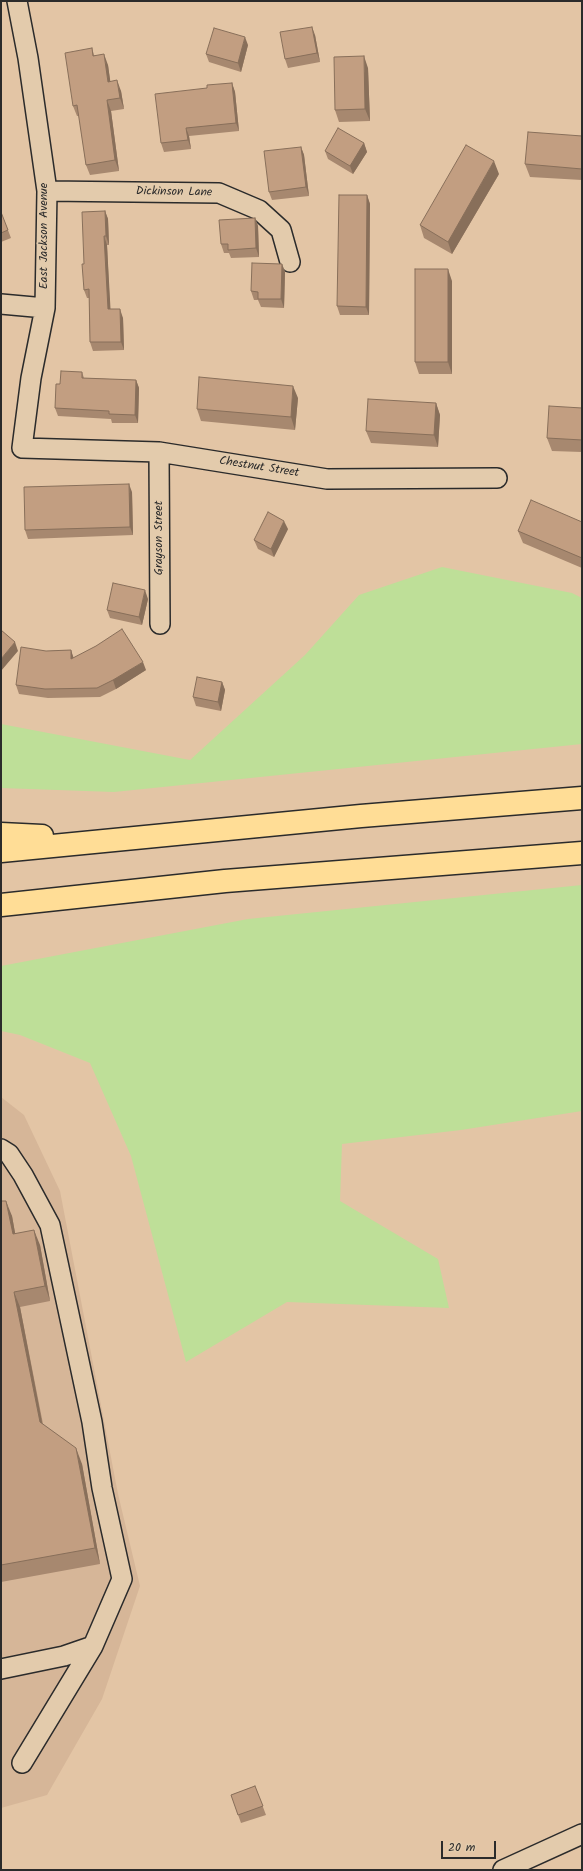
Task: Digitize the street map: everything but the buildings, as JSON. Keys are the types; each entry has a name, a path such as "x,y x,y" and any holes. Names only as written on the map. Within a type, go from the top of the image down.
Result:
{"highway":[{"path":"1,851 361,816 582,798"},
{"path":"1,834 106,840"},
{"path":"1,905 225,881 582,853"},
{"path":"1,909 29,902"}],"street":[{"name":"East Jackson Avenue","path":"17,1 28,58 47,191 44,308 31,378 22,448"},
{"name":"Dickinson Lane","path":"47,191 219,193 258,210 281,230 290,262"},
{"path":"1,304 44,308"},
{"name":"Chestnut Street","path":"22,448 159,452 327,479 497,478"},
{"name":"Grayson Street","path":"159,452 160,624"},
{"path":"1,1149 8,1154 23,1175 50,1225 92,1422 102,1488 122,1579 92,1646 22,1764"},
{"path":"1,1669 64,1656 92,1646"},
{"path":"503,1870 582,1834"}],"shaded area":[{"path":"1,1097 24,1115 60,1191 118,1494 140,1586 102,1699 47,1795 1,1808"}],"green space":[{"path":"442,567 572,593 582,598 582,744 114,792 1,788 1,724 190,760 305,655 359,595"},
{"path":"582,885 582,1111 461,1130 342,1144 340,1201 438,1259 449,1308 287,1302 186,1362 131,1156 90,1063 20,1035 1,1031 1,966 248,919"}]}
